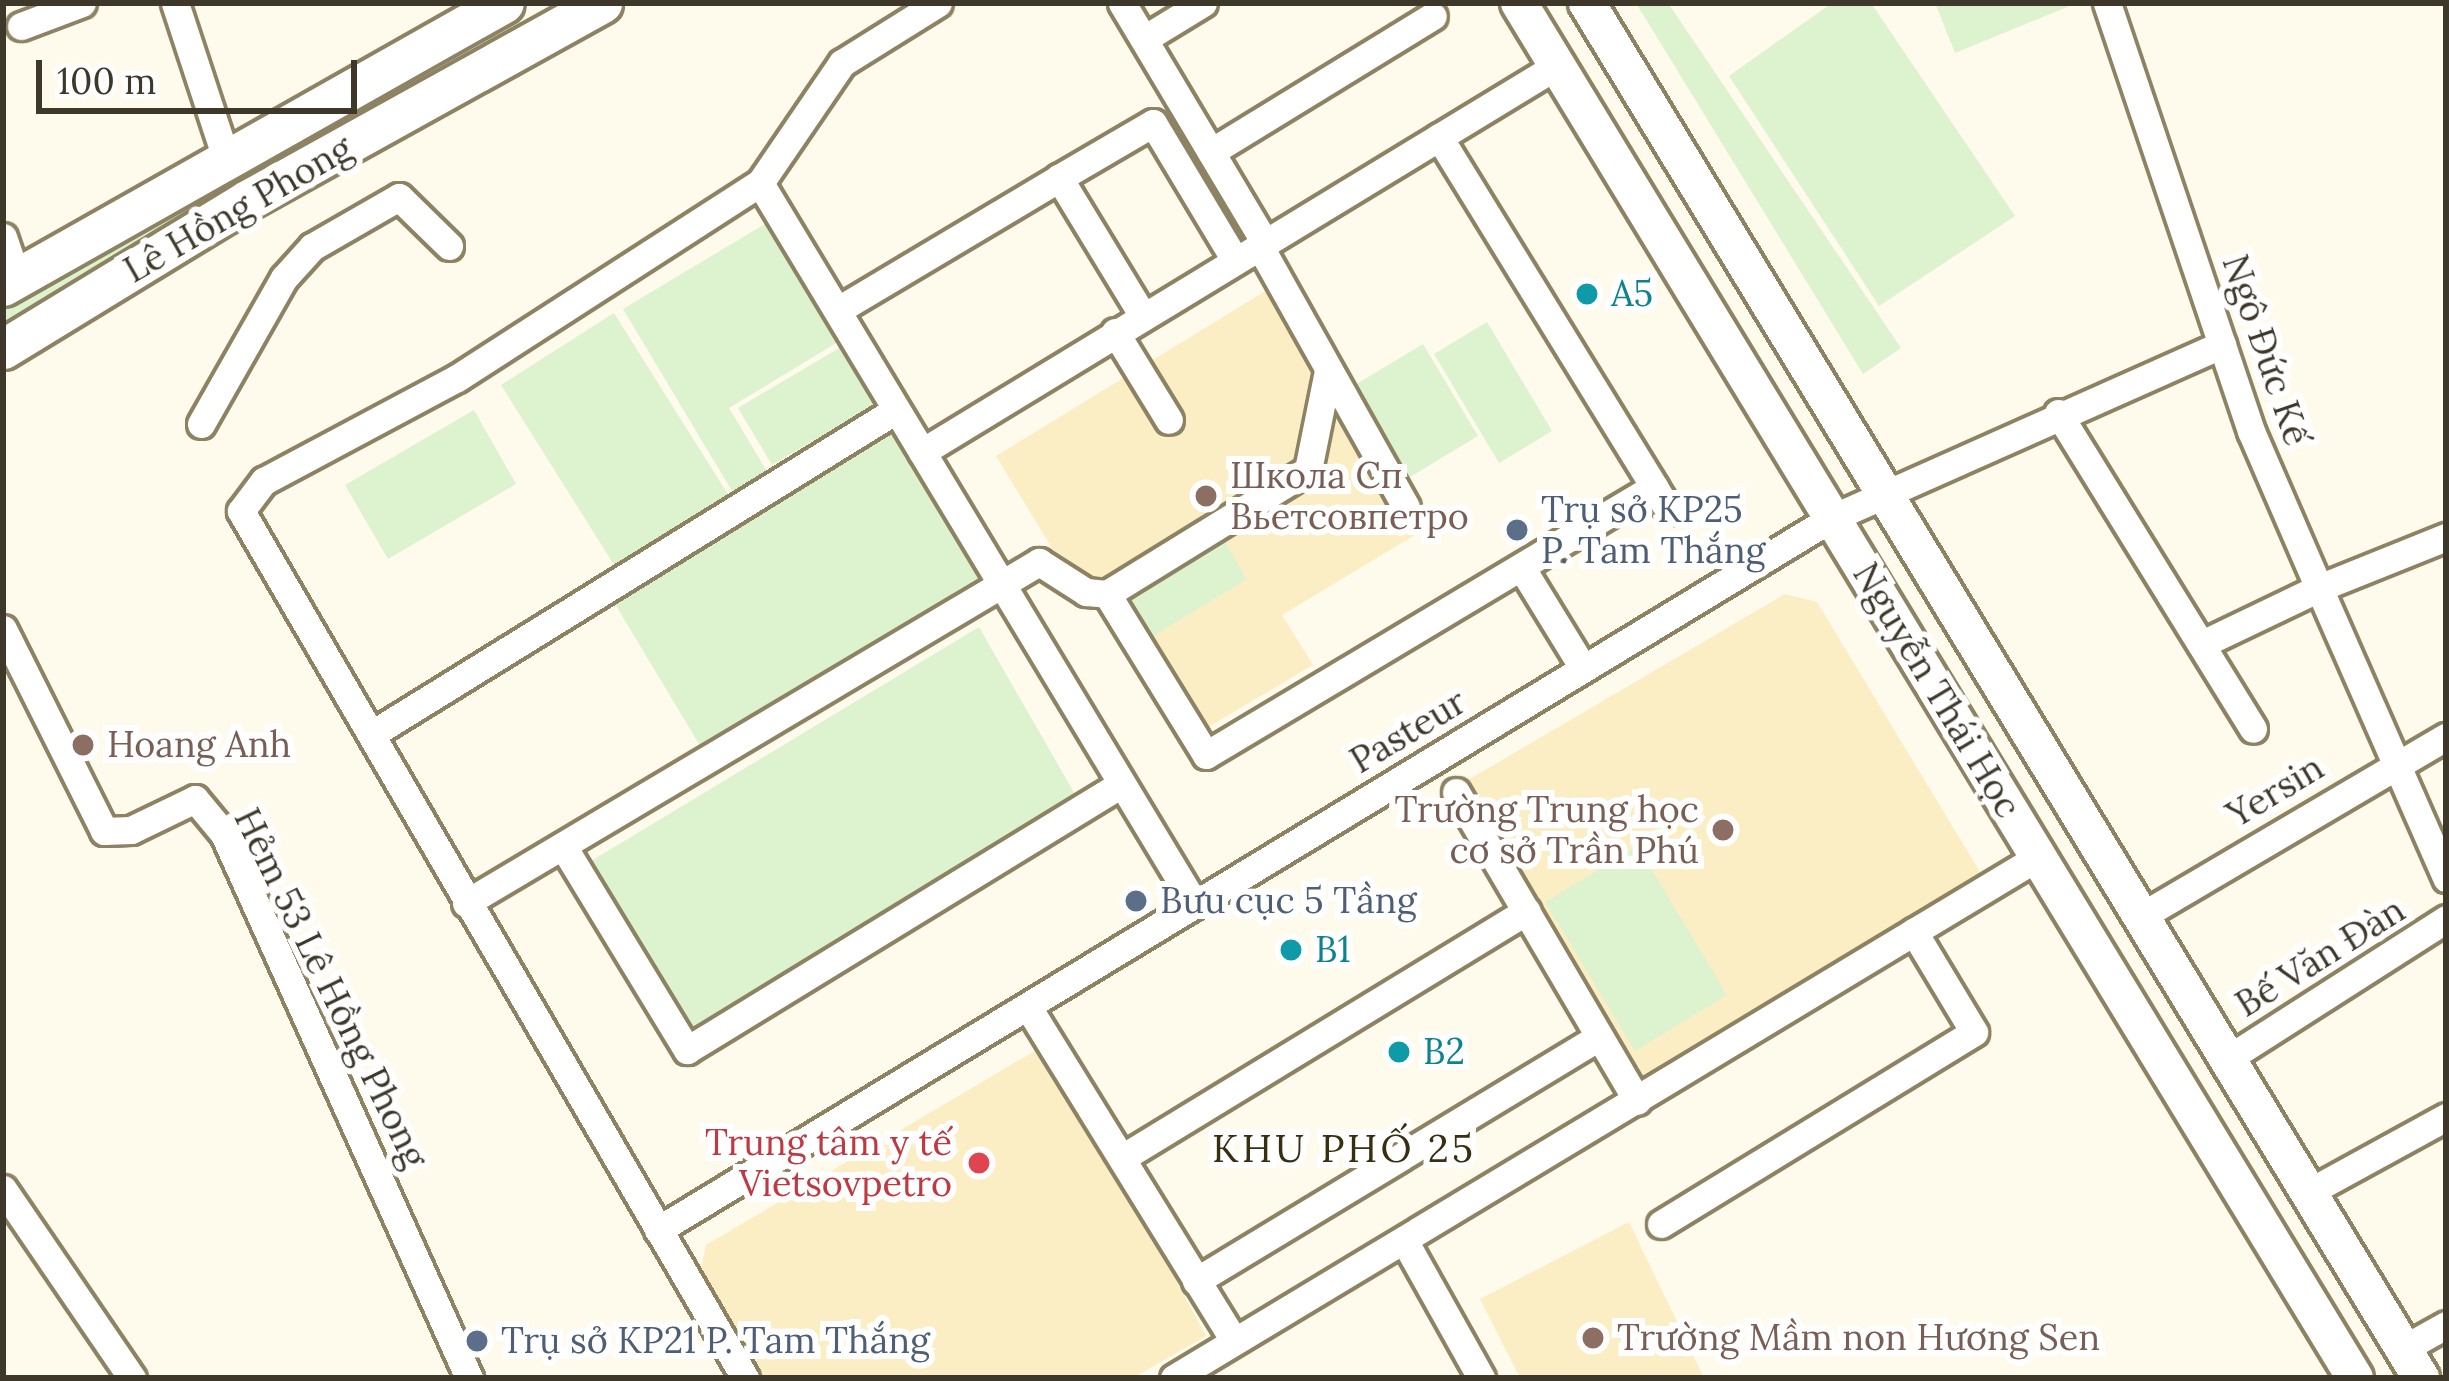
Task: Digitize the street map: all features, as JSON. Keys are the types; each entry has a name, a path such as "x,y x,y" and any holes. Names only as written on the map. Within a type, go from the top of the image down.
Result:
{"main road":[{"name":"Lê Hồng Phong","path":"10,282 504,3"},
{"name":"Lê Hồng Phong","path":"3,349 247,200 602,3"},
{"name":"Nguyễn Thái Học","path":"1519,3 2355,1378"},
{"path":"1556,66 1597,19"},
{"name":"Nguyễn Thái Học","path":"1597,19 2232,1056 2412,1364"},
{"path":"226,158 247,200"}],"street":[{"path":"21,26 82,3"},
{"path":"175,3 226,158"},
{"path":"746,1378 243,521 244,500 264,481 457,378 760,183 842,62 938,3"},
{"path":"1122,3 1211,152 1253,249"},
{"path":"1144,39 1203,3"},
{"name":"Ngô Đức Kế","path":"2107,3 2222,344 2319,588 2446,878"},
{"path":"1211,152 1433,16"},
{"path":"922,452 1556,66"},
{"path":"838,310 1153,123 1253,249 1406,507"},
{"path":"1107,594 1206,755 1523,570 1662,500 1438,137"},
{"path":"1059,178 1143,316"},
{"path":"760,183 1118,786 1194,903"},
{"path":"201,424 284,278 312,247 399,197 449,246"},
{"path":"3,237 10,282"},
{"path":"1115,332 1169,420"},
{"name":"Pasteur","path":"658,1230 1832,518 2058,413 2222,344"},
{"path":"466,903 998,580 1039,562 1086,592 1107,594 1308,470 1328,370"},
{"path":"372,734 896,410"},
{"path":"2058,413 2253,729"},
{"path":"2201,644 2319,588 2446,537"},
{"path":"1523,570 1583,668"},
{"name":"Hẻm 53 Lê Hồng Phong","path":"3,629 104,831 131,830 195,799 224,834 469,1378"},
{"name":"Yersin","path":"2145,914 2398,760 2446,737"},
{"path":"563,846 687,1050 1118,786"},
{"path":"1456,793 1637,1101"},
{"path":"1174,1378 2038,857"},
{"path":"1122,1158 1526,911"},
{"name":"Bế Văn Đàn","path":"2232,1056 2446,919"},
{"path":"1661,1224 1974,1032 1914,932"},
{"path":"1028,1006 1234,1341"},
{"path":"1196,1282 1598,1038"},
{"path":"2309,1192 2446,1118"},
{"path":"3,1189 132,1378"},
{"path":"1404,1240 1478,1377"},
{"path":"2412,1364 2446,1325"}],"shaded area":[{"name":"Школа Сп Вьетсовпетро","path":"1272,287 1415,535 1282,615 1313,665 1200,732 1118,594 1090,611 996,456"},
{"name":"Trường Trung học cơ sở Trần Phú","path":"1785,594 1817,602 1983,877 1639,1086 1463,783"},
{"name":"Trung tâm y tế Vietsovpetro","path":"1048,1043 1206,1336 1133,1378 763,1378 701,1269 706,1245"},
{"name":"Trường Mầm non Hương Sen","path":"1629,1222 1704,1378 1520,1378 1480,1299"}],"green space":[{"path":"1636,3 1668,3 1901,348 1863,374"},
{"path":"1832,3 1871,3 2015,216 1879,306 1729,76"},
{"path":"1935,3 2077,3 1955,53"},
{"path":"218,185 226,191 218,202 3,325 3,309"},
{"path":"775,218 846,337 729,408 772,480 738,501 623,309"},
{"path":"614,313 729,496 616,568 501,385"},
{"path":"1487,322 1552,431 1499,463 1434,354"},
{"path":"1423,344 1478,436 1405,480 1350,388"},
{"path":"841,347 874,405 772,465 738,408"},
{"path":"474,410 516,484 388,559 345,485"},
{"path":"891,429 990,594 711,764 612,599"},
{"path":"1220,533 1247,579 1150,638 1123,593"},
{"path":"979,627 1080,803 675,1053 563,878"},
{"path":"1638,846 1727,995 1635,1051 1545,902"}],"place":[{"name":"A5","path":"1587,294"},
{"name":"Школа Сп Вьетсовпетро","path":"1206,496"},
{"name":"Trụ sở KP25 P. Tam Thắng","path":"1517,530"},
{"name":"Hoang Anh","path":"83,745"},
{"name":"Trường Trung học cơ sở Trần Phú","path":"1723,830"},
{"name":"Bưu cục 5 Tầng","path":"1136,901"},
{"name":"B1","path":"1291,950"},
{"name":"B2","path":"1399,1052"},
{"name":"Trung tâm y tế Vietsovpetro","path":"979,1163"},
{"name":"Trường Mầm non Hương Sen","path":"1593,1338"},
{"name":"Trụ sở KP21 P. Tam Thắng","path":"477,1341"}],"district":[{"name":"KHU PHỐ 25","path":"1344,1148"}]}
